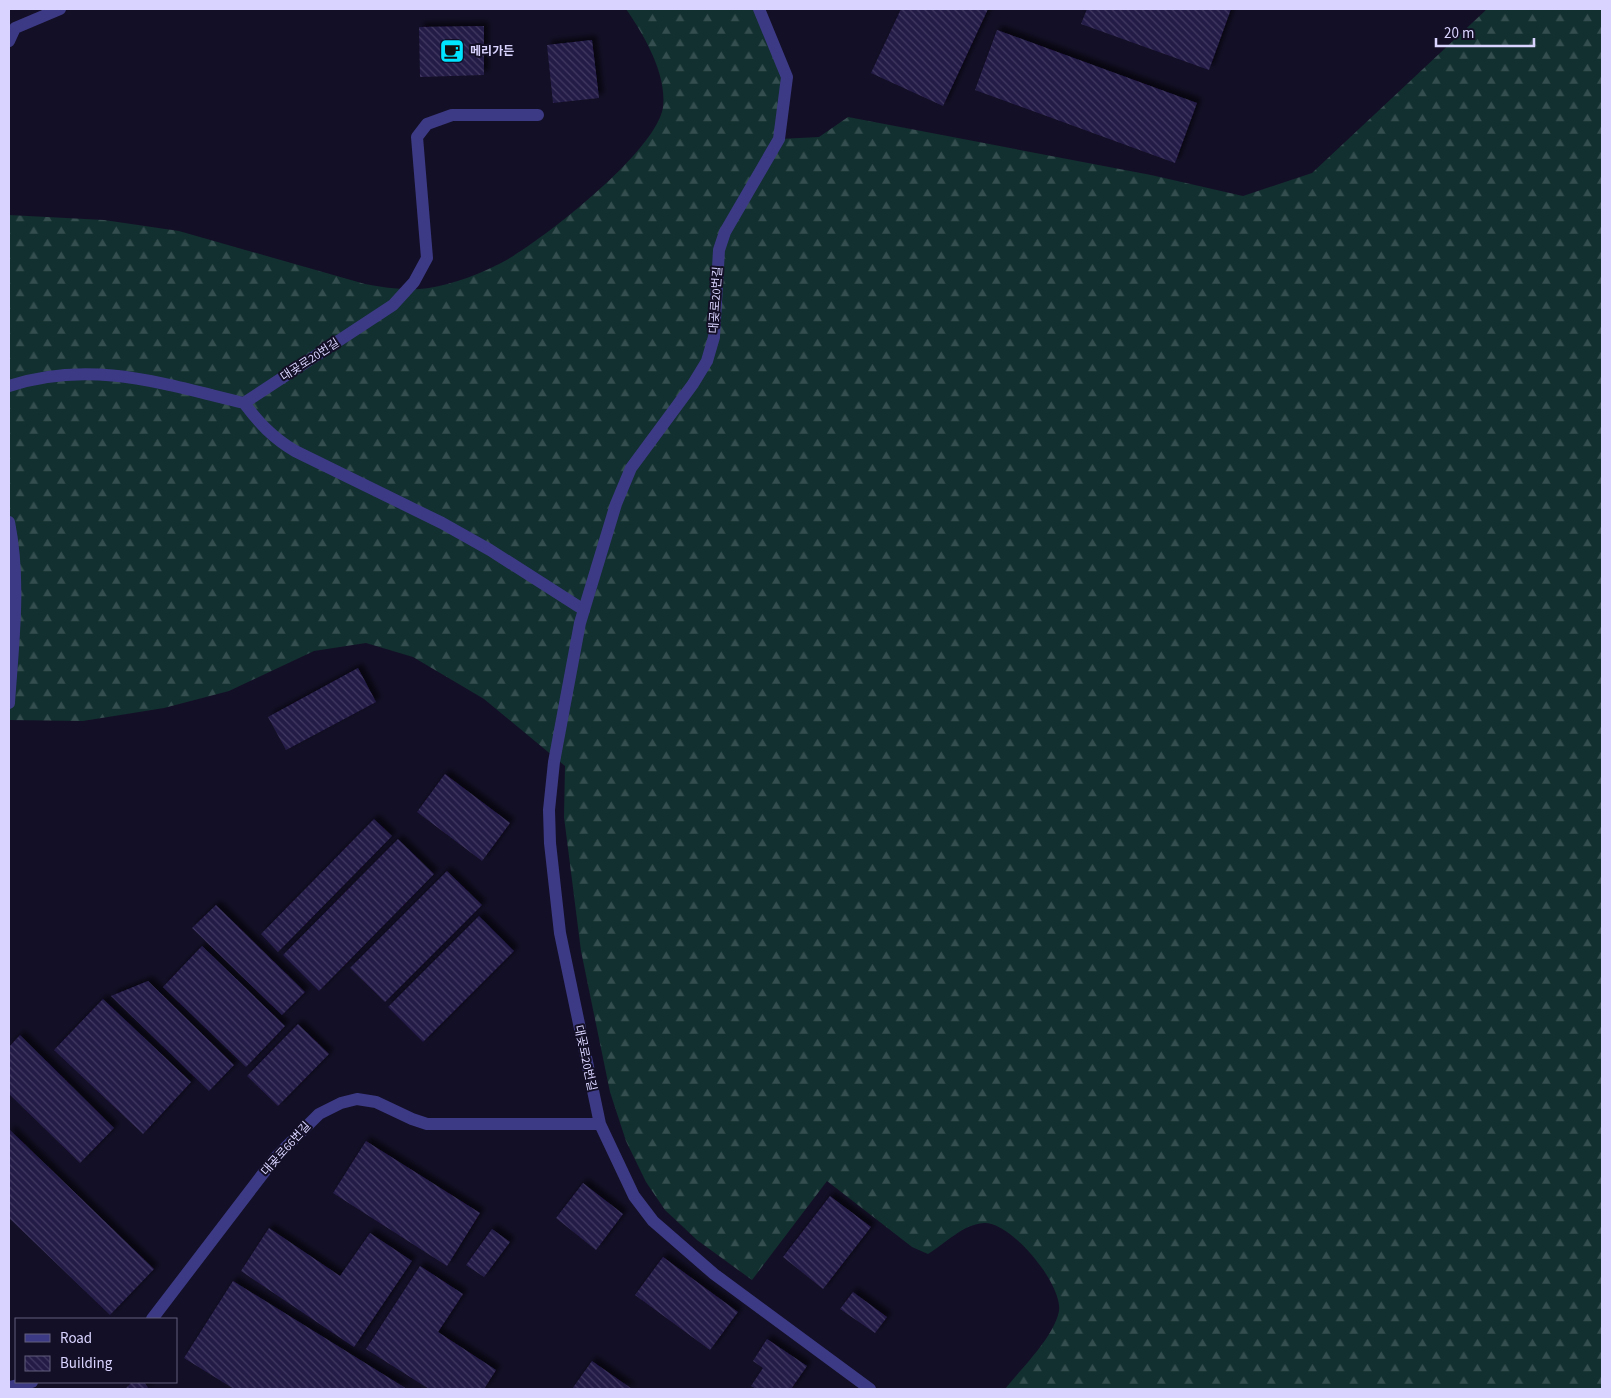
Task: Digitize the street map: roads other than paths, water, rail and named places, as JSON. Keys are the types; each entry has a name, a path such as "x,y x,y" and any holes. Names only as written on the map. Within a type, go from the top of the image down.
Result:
{"street":[{"path":"9,41 15,28 60,9"},
{"name":"대곶로20번길","path":"759,9 787,77 780,140 725,232 719,250 714,337 706,361 693,384 631,468 616,504 584,610 554,762 549,810 550,843 560,933 600,1124 634,1196 653,1221 714,1274 870,1389"},
{"name":"대곶로20번길","path":"244,403 393,305 414,282 428,258 417,137 427,124 452,115 538,115"},
{"path":"9,386 35,377 106,373 244,403 274,438 295,451 442,523 490,550 584,610"},
{"path":"9,522 14,568 14,620 9,703"},
{"name":"대곶로66번길","path":"153,1318 276,1158 319,1114 341,1103 357,1099 376,1102 412,1120 427,1124 600,1124"},
{"path":"9,1387 27,1383"}],"place":[{"name":"메리가든","path":"452,51"}]}
